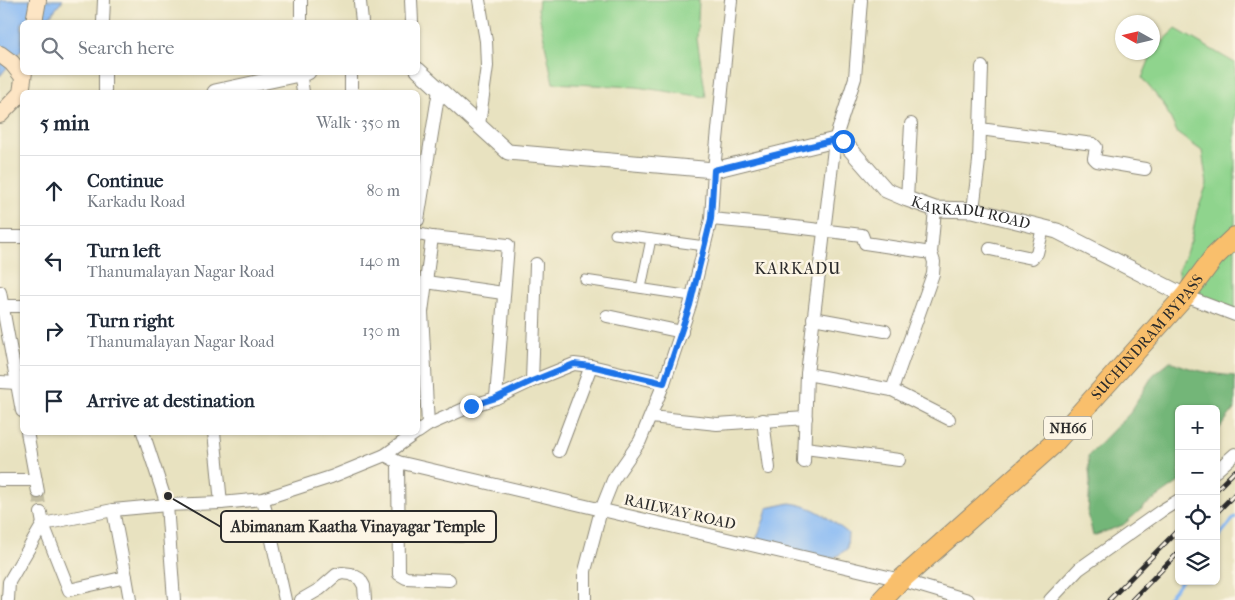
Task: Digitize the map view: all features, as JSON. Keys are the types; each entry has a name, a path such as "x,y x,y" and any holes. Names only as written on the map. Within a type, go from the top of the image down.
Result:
{"highway":[{"name":"SUCHINDRAM BYPASS","path":"882,600 900,580 1052,445 1185,296 1214,257 1235,237"}],"main road":[{"path":"34,20 38,0"},
{"path":"0,116 17,75"}],"street":[{"path":"104,0 104,20"},
{"path":"301,20 302,0"},
{"path":"411,0 412,20"},
{"path":"478,126 486,66 486,41 479,0"},
{"path":"585,600 585,572 601,510 613,480 640,442 651,417 682,332 705,246 711,219 731,0"},
{"path":"804,462 806,448 807,374 813,318 835,140 855,78 861,0"},
{"path":"360,2 362,20"},
{"path":"973,210 980,161 982,67"},
{"path":"420,72 508,152 714,170 835,140"},
{"path":"105,75 105,90"},
{"path":"224,90 294,75"},
{"path":"303,75 303,90"},
{"path":"351,75 351,90"},
{"path":"420,208 439,90"},
{"path":"907,200 911,124"},
{"path":"980,129 1093,144 1096,147 1094,158 1097,161 1145,169"},
{"name":"KARKADU ROAD","path":"835,140 843,141 886,190 907,200 935,208 973,210 1057,231 1185,296 1235,315"},
{"path":"892,390 933,274 934,262 931,253 935,208"},
{"path":"711,219 862,235 866,243 931,253"},
{"path":"990,249 1032,258 1037,253 1043,228"},
{"path":"420,234 508,245 496,398"},
{"path":"615,234 705,246"},
{"path":"0,237 20,237"},
{"path":"432,237 422,312 421,430 471,406 496,398 574,364 591,366 664,383"},
{"path":"641,288 651,239"},
{"path":"532,381 536,264"},
{"path":"585,280 692,296"},
{"path":"426,282 503,293"},
{"path":"0,292 20,400"},
{"path":"3,306 20,306"},
{"path":"607,316 682,332"},
{"path":"813,318 885,331"},
{"path":"559,451 591,366"},
{"path":"807,374 892,390 949,419"},
{"path":"0,382 17,383"},
{"path":"651,417 717,424 806,418"},
{"path":"763,420 769,468"},
{"path":"0,480 37,486 28,435"},
{"path":"144,435 167,505 174,600"},
{"path":"214,435 221,503"},
{"path":"42,518 167,505 263,499 331,477 385,455 414,435"},
{"path":"806,448 899,460"},
{"path":"1220,467 1235,454"},
{"name":"RAILWAY ROAD","path":"385,455 398,462 900,580 968,600"},
{"path":"398,462 399,574 406,578 449,580"},
{"path":"263,499 285,600"},
{"path":"1050,600 1079,569 1175,502"},
{"path":"113,510 130,600"},
{"path":"42,518 70,590 126,577"},
{"path":"8,600 8,582 42,518"},
{"path":"398,532 461,536"},
{"path":"301,600 320,589 336,575 342,573 352,574 360,579 364,586 365,600"}],"green space":[{"path":"539,0 699,0 697,39 706,97 636,87 553,83 538,9"},
{"path":"1176,29 1235,63 1235,309 1183,294 1178,271 1191,241 1197,211 1207,184 1202,151 1178,134 1164,105 1142,78 1149,60 1160,60 1160,44"},
{"path":"1170,361 1202,371 1235,376 1235,408 1220,428 1220,405 1175,405 1175,485 1146,505 1123,525 1093,536 1088,513 1090,482 1088,456 1130,413 1153,375"}],"water":[{"path":"0,0 63,0 47,20 20,20 20,51 0,76"},
{"path":"790,503 814,510 848,533 847,549 834,558 810,558 756,540 767,508"}],"waterway":[{"path":"1220,535 1235,517"},
{"path":"1166,600 1179,585"}],"tunnel":[{"path":"38,492 41,513"}],"railway":[{"path":"1220,486 1235,471"},
{"path":"1220,509 1235,494"},
{"path":"1109,600 1175,533"},
{"path":"1132,600 1175,556"}],"place":[{"name":"Abimanam Kaatha Vinayagar Temple","path":"168,496"}],"district":[{"name":"KARKADU","path":"798,268"}],"route":[{"path":"471,406 496,398 574,364 591,366 664,383 690,305 711,219 714,170 835,140 843,141"}]}
